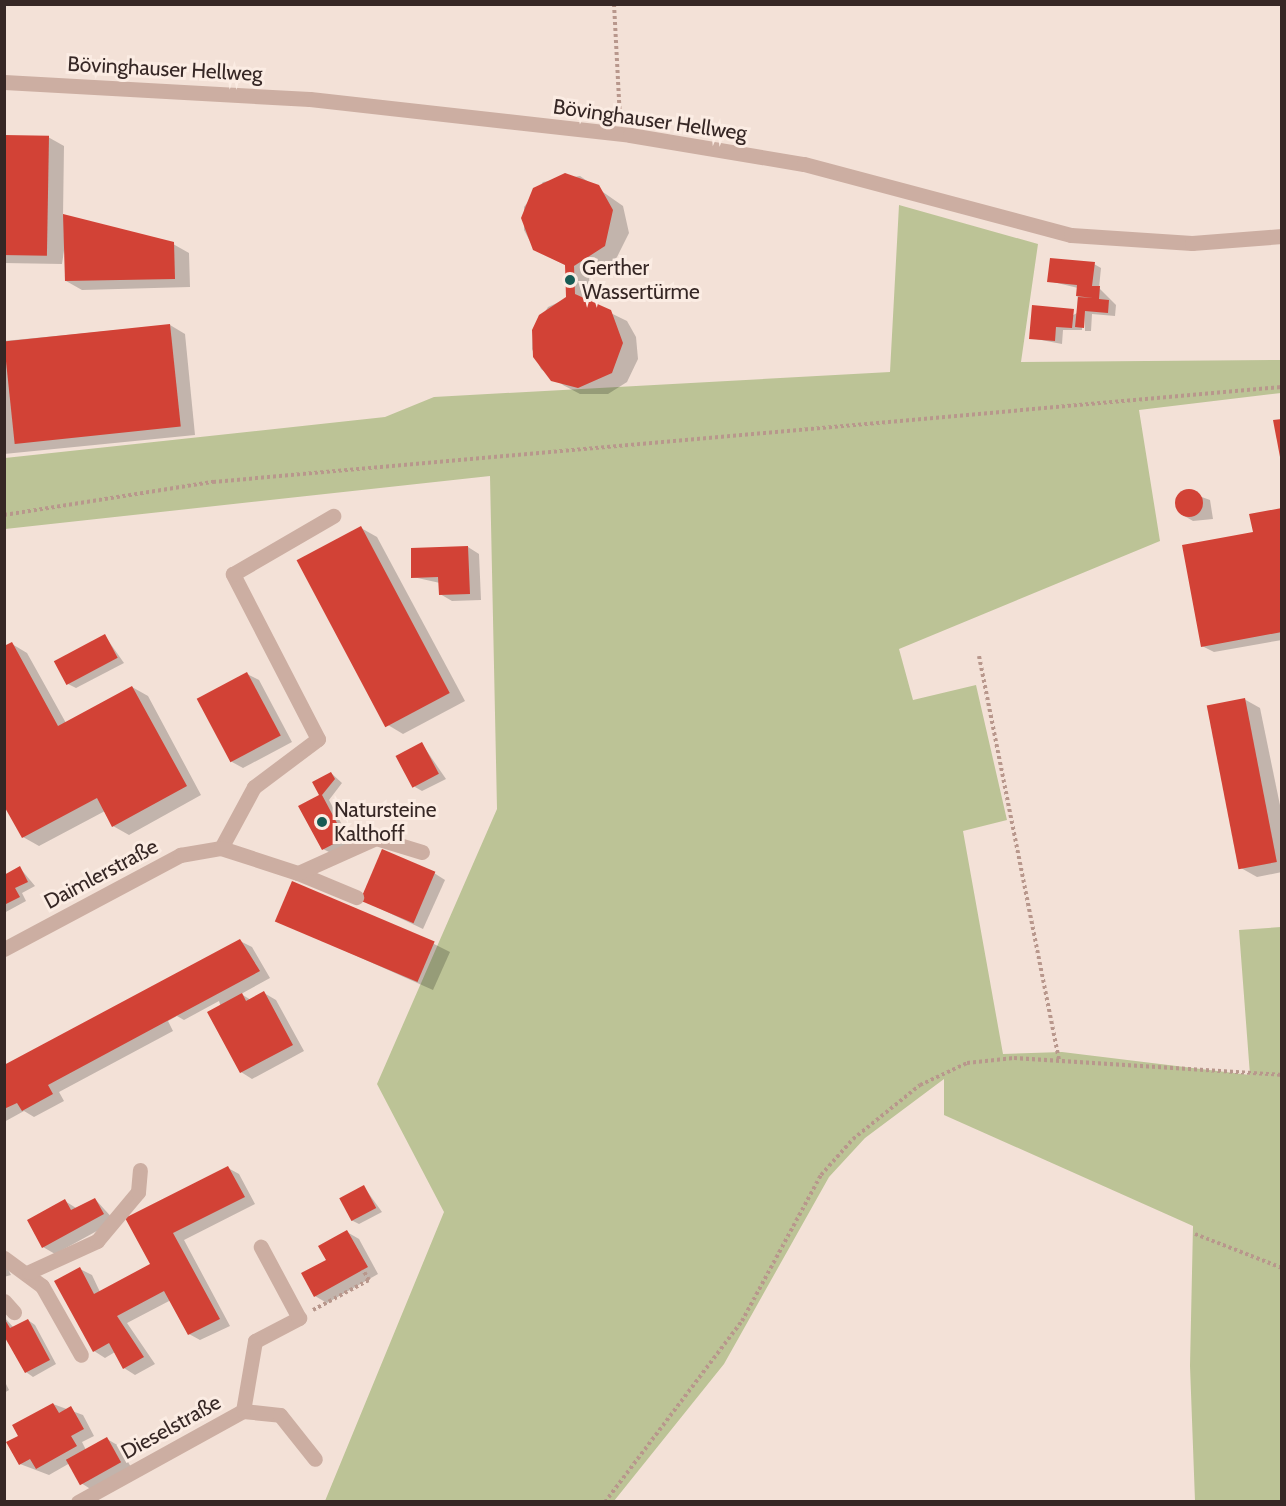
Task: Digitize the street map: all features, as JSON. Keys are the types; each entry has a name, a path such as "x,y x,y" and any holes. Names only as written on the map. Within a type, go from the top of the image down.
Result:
{"street":[{"name":"Bövinghauser Hellweg","path":"4,82 310,99 630,135 804,164 1071,235 1181,243 1281,236"},
{"path":"333,516 233,574 318,739 254,787 221,848 298,873 356,897"},
{"path":"298,873 376,838 422,852"},
{"name":"Daimlerstraße","path":"4,949 180,855 221,848"},
{"path":"29,1272 96,1241 138,1192 140,1170"},
{"path":"261,1247 299,1318"},
{"path":"4,1258 29,1272 81,1355"},
{"name":"Dieselstraße","path":"78,1502 243,1412 254,1366 255,1341 299,1318"},
{"path":"243,1412 280,1415 315,1459"}],"path":[{"path":"614,4 620,123 630,135"},
{"path":"4,515 213,482 1281,387"},
{"path":"979,656 1059,1060"},
{"path":"605,1502 742,1321 800,1206 854,1139 947,1070 1014,1058 1281,1075"},
{"path":"1195,1234 1281,1268"},
{"path":"299,1318 369,1280 363,1270"}],"green space":[{"path":"899,205 1038,244 1021,362 1281,360 1281,393 1139,410 1160,541 899,649 913,700 976,685 1007,820 963,831 1003,1054 1062,1052 1250,1075 1239,930 1281,927 1281,1501 1195,1501 1190,1366 1193,1226 944,1115 944,1079 865,1138 829,1177 724,1364 614,1501 325,1501 444,1212 377,1084 497,809 490,476 5,529 5,458 385,417 434,397 890,372"}],"building":[{"path":"4,135 49,136 47,256 4,255"},
{"name":"Gerther Wassertürme","path":"565,173 599,185 613,210 605,246 574,266 575,294 611,310 623,343 612,373 578,388 551,381 533,357 532,330 539,315 566,297 565,265 533,250 521,218 533,188"},
{"path":"63,214 174,242 175,279 65,281"},
{"path":"1050,258 1095,262 1092,286 1100,286 1099,299 1109,300 1108,313 1085,311 1084,328 1075,327 1078,297 1093,298 1076,296 1077,285 1047,282"},
{"path":"1032,305 1074,309 1072,328 1056,327 1055,341 1029,339"},
{"path":"170,324 181,426 15,444 4,341"},
{"path":"1282,419 1282,457 1280,457 1273,420"},
{"path":"1189,489 1199,493 1203,503 1199,513 1189,517 1179,513 1175,503 1179,493"},
{"path":"1282,508 1282,632 1201,647 1182,545 1253,532 1249,514"},
{"path":"361,526 450,693 385,727 297,560"},
{"path":"468,546 470,594 439,595 438,577 411,578 411,548"},
{"path":"105,634 118,658 66,685 54,661"},
{"path":"12,642 58,726 132,686 187,786 112,827 97,798 22,838 4,806 4,646"},
{"path":"247,672 281,736 230,762 197,699"},
{"path":"1245,698 1277,862 1239,869 1207,705"},
{"path":"422,742 439,774 412,788 396,756"},
{"name":"Natursteine Kalthoff","path":"331,772 335,779 322,795 345,838 322,850 298,806 319,795 312,782"},
{"path":"382,849 435,872 414,923 360,901"},
{"path":"20,866 28,882 15,888 20,897 4,905 4,875"},
{"path":"292,881 435,942 417,982 275,922"},
{"path":"240,939 260,971 48,1085 53,1094 22,1111 17,1103 4,1109 4,1065"},
{"path":"264,991 293,1045 240,1073 207,1012 242,993 246,1001"},
{"path":"228,1166 245,1197 173,1233 220,1319 188,1335 164,1291 117,1316 144,1357 123,1369 109,1343 93,1352 54,1281 80,1267 94,1294 150,1264 125,1218"},
{"path":"364,1185 376,1208 351,1221 339,1198"},
{"path":"95,1198 104,1214 42,1248 27,1220 65,1199 71,1210"},
{"path":"347,1230 368,1267 314,1297 301,1273 326,1260 318,1246"},
{"path":"4,1318 10,1328 28,1319 50,1360 25,1373 4,1336"},
{"path":"53,1403 59,1413 71,1406 84,1429 71,1436 77,1446 36,1469 30,1459 19,1465 6,1442 18,1436 12,1425"},
{"path":"107,1437 121,1462 80,1485 66,1460"}],"place":[{"name":"Gerther Wassertürme","path":"570,280"},
{"name":"Natursteine Kalthoff","path":"322,822"}]}
